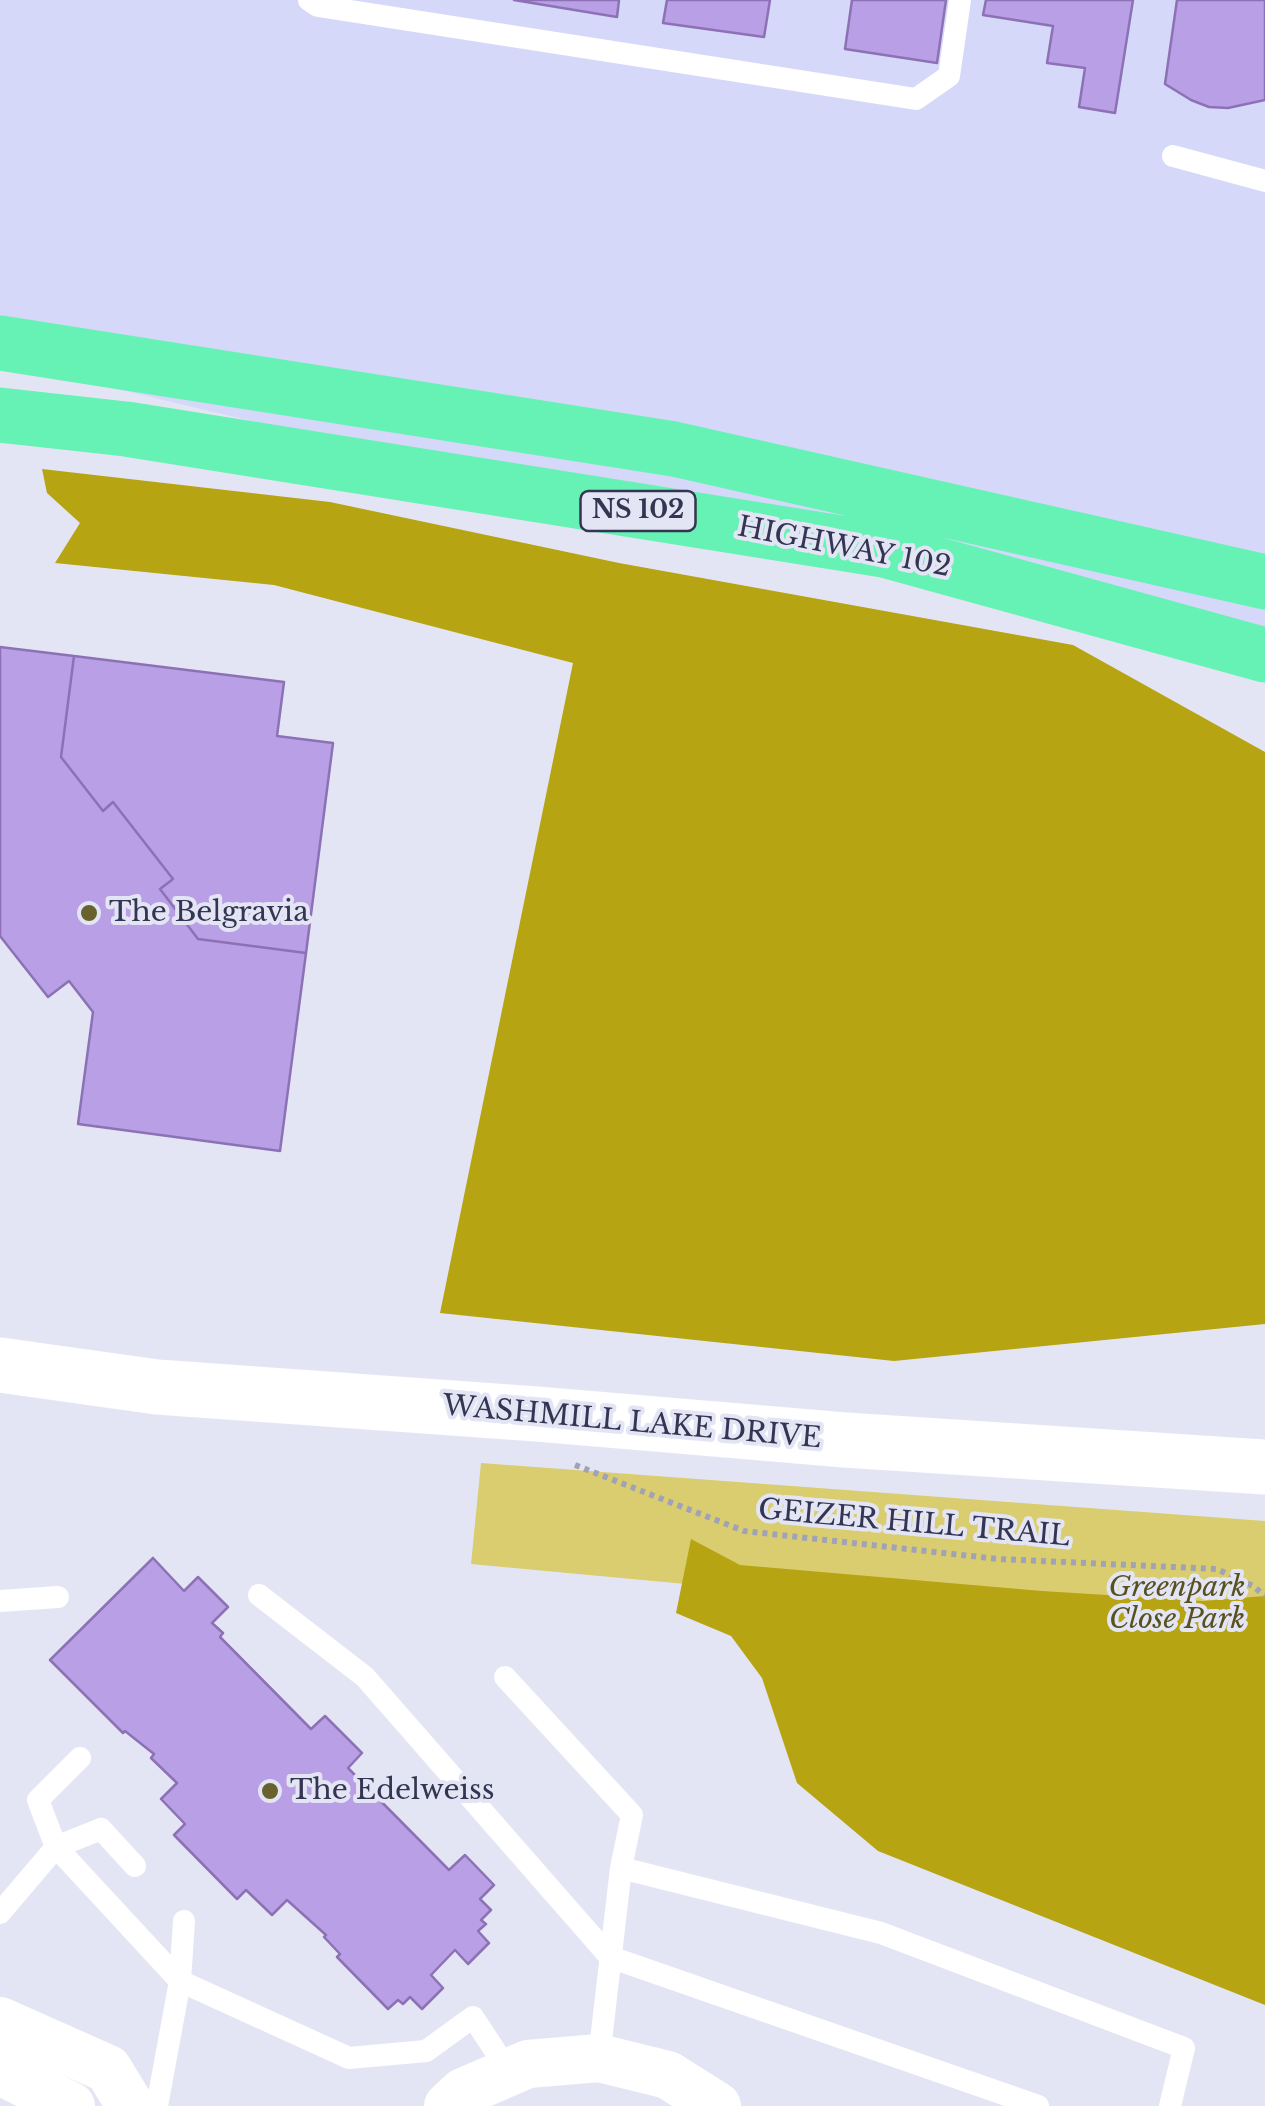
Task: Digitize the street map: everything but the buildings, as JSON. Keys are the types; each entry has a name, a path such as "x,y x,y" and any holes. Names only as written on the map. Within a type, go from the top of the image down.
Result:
{"highway":[{"name":"HIGHWAY 102","path":"0,344 674,449 1265,582"},
{"name":"HIGHWAY 102","path":"0,416 126,430 884,550 1265,655"}],"street":[{"name":"WASHMILL LAKE DRIVE","path":"0,1365 158,1387 864,1442 1265,1467"},
{"path":"0,2021 108,2070 130,2106"},
{"path":"448,2106 463,2092 528,2064 599,2058 668,2075 716,2106"},
{"path":"0,2070 71,2106"}],"lane":[{"path":"310,0 318,6 916,99 949,76 960,0"},
{"path":"1173,156 1265,182"},
{"path":"259,1595 364,1677 610,1958 1038,2106"},
{"path":"0,1601 58,1597"},
{"path":"505,1677 632,1815 621,1868 599,2058"},
{"path":"80,1758 38,1800 56,1848 180,1981 348,2058 426,2051 472,2017 509,2072"},
{"path":"0,1913 56,1848 101,1829 136,1866"},
{"path":"621,1868 881,1932 1184,2048 1170,2106"},
{"path":"157,2106 180,1981 184,1920"}],"path":[{"name":"GEIZER HILL TRAIL","path":"566,1458 581,1470 744,1531 998,1559 1217,1569 1265,1596"}],"shaded area":[{"path":"0,0 1265,0 1265,663 0,361"}],"green space":[{"path":"42,469 330,502 619,563 1073,645 1265,752 1265,1324 894,1361 440,1313 573,663 274,585 55,563 80,523 47,493"},
{"name":"Greenpark Close Park","path":"481,1463 1265,1521 1265,1767 1029,1616 471,1564"},
{"path":"691,1539 740,1565 1203,1601 1265,1596 1265,2005 878,1851 797,1783 762,1678 731,1636 676,1613"}],"place":[{"name":"The Belgravia","path":"89,913"},
{"name":"The Edelweiss","path":"270,1791"}]}
